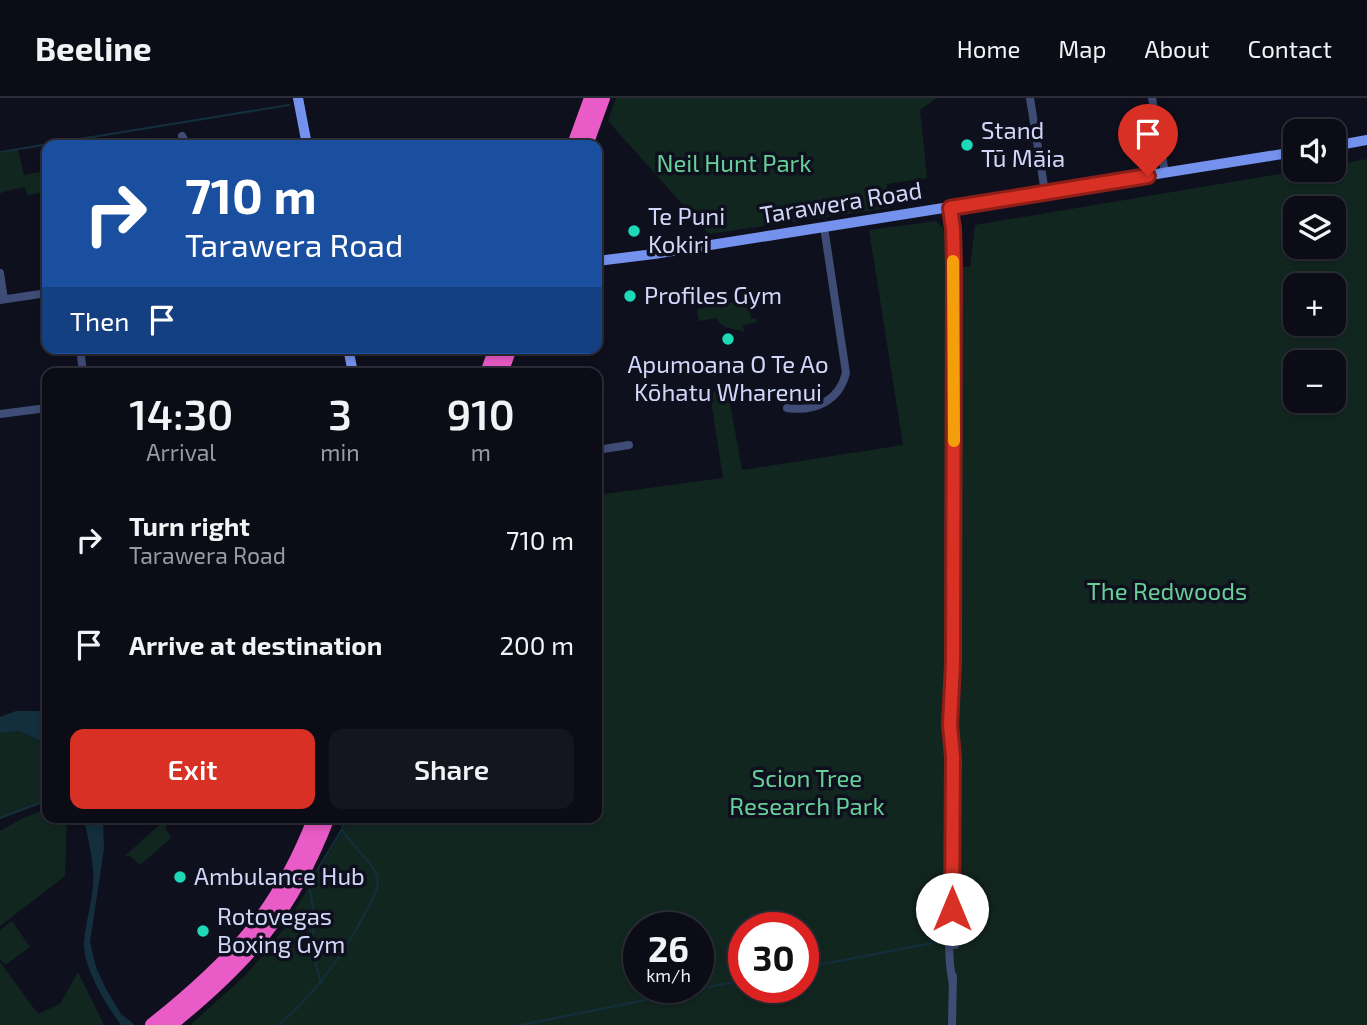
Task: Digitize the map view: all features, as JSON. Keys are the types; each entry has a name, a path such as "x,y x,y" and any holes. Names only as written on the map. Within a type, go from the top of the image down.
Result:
{"highway":[{"path":"576,140 591,98"},
{"path":"588,140 603,98"},
{"path":"159,1024 245,939 275,900 295,865 312,823"},
{"path":"159,1024 224,980 270,929 312,856 326,823"},
{"path":"207,978 224,980"}],"main road":[{"path":"298,98 306,140"},
{"path":"1346,144 1367,140"},
{"name":"Tarawera Road","path":"602,260 1283,154"}],"street":[{"path":"1030,98 1045,192"},
{"path":"1152,98 1165,173"},
{"path":"182,136 184,140"},
{"path":"950,208 954,264 952,688 956,725 953,757 952,909 949,935 952,1025"},
{"path":"788,408 802,409 827,402 839,391 846,373 824,227"},
{"path":"0,274 2,299 42,294"},
{"path":"0,414 42,409"},
{"path":"602,449 629,445"}],"green space":[{"name":"Neil Hunt Park","path":"616,98 937,98 920,110 927,178 887,184 889,208 709,234 608,121"},
{"path":"18,149 24,175 42,172 42,193 28,195 24,187 0,194 0,152"},
{"path":"1367,159 1367,1025 190,1025 246,975 283,930 346,823 602,823 602,494 723,478 710,394 727,387 742,470 903,445 869,230 936,221 943,228 950,267 970,267 975,225 1283,173 1283,182 1346,182 1346,163"},
{"path":"738,301 749,303 751,319 756,318 757,322 743,325 744,332 721,325 717,318 699,321 697,309"},
{"path":"19,731 42,742 42,804 0,818 0,733"},
{"path":"42,811 42,823 67,823 65,876 0,926 0,831"},
{"path":"162,823 169,823 165,828 171,836 169,840 140,865 130,856 125,856"},
{"path":"12,921 30,947 5,965 0,959 0,930"},
{"path":"0,962 38,1014 60,1004 78,972 104,1025 0,1025"}],"water":[{"path":"16,711 42,711 42,742 19,731 0,733 0,717"},
{"path":"85,823 103,823 104,849 90,942 96,967 105,987 121,1014 135,1025 121,1025 91,974 84,951 92,898 92,858"}],"waterway":[{"path":"74,140 289,105"},
{"path":"0,152 42,145"},
{"path":"0,818 42,802"},
{"path":"321,983 312,951 314,914 309,884 344,823"},
{"path":"279,1025 316,987 337,960 356,931 377,890 378,881 374,869 342,829"},
{"path":"819,965 937,942"},
{"path":"521,1025 728,983"}],"slow traffic":[{"path":"953,261 954,441"}],"place":[{"name":"Stand Tū Māia","path":"967,145"},
{"name":"Te Puni Kokiri","path":"634,231"},
{"name":"Profiles Gym","path":"630,296"},
{"name":"Apumoana O Te Ao Kōhatu Wharenui","path":"728,339"},
{"name":"Ambulance Hub","path":"180,877"},
{"name":"Rotovegas Boxing Gym","path":"203,931"}],"route":[{"path":"952,909 953,757 950,745 950,701 953,663 954,264 950,208 1148,176"}],"park label":[{"name":"The Redwoods","path":"1167,592"},
{"name":"Scion Tree Research Park","path":"807,793"}]}
